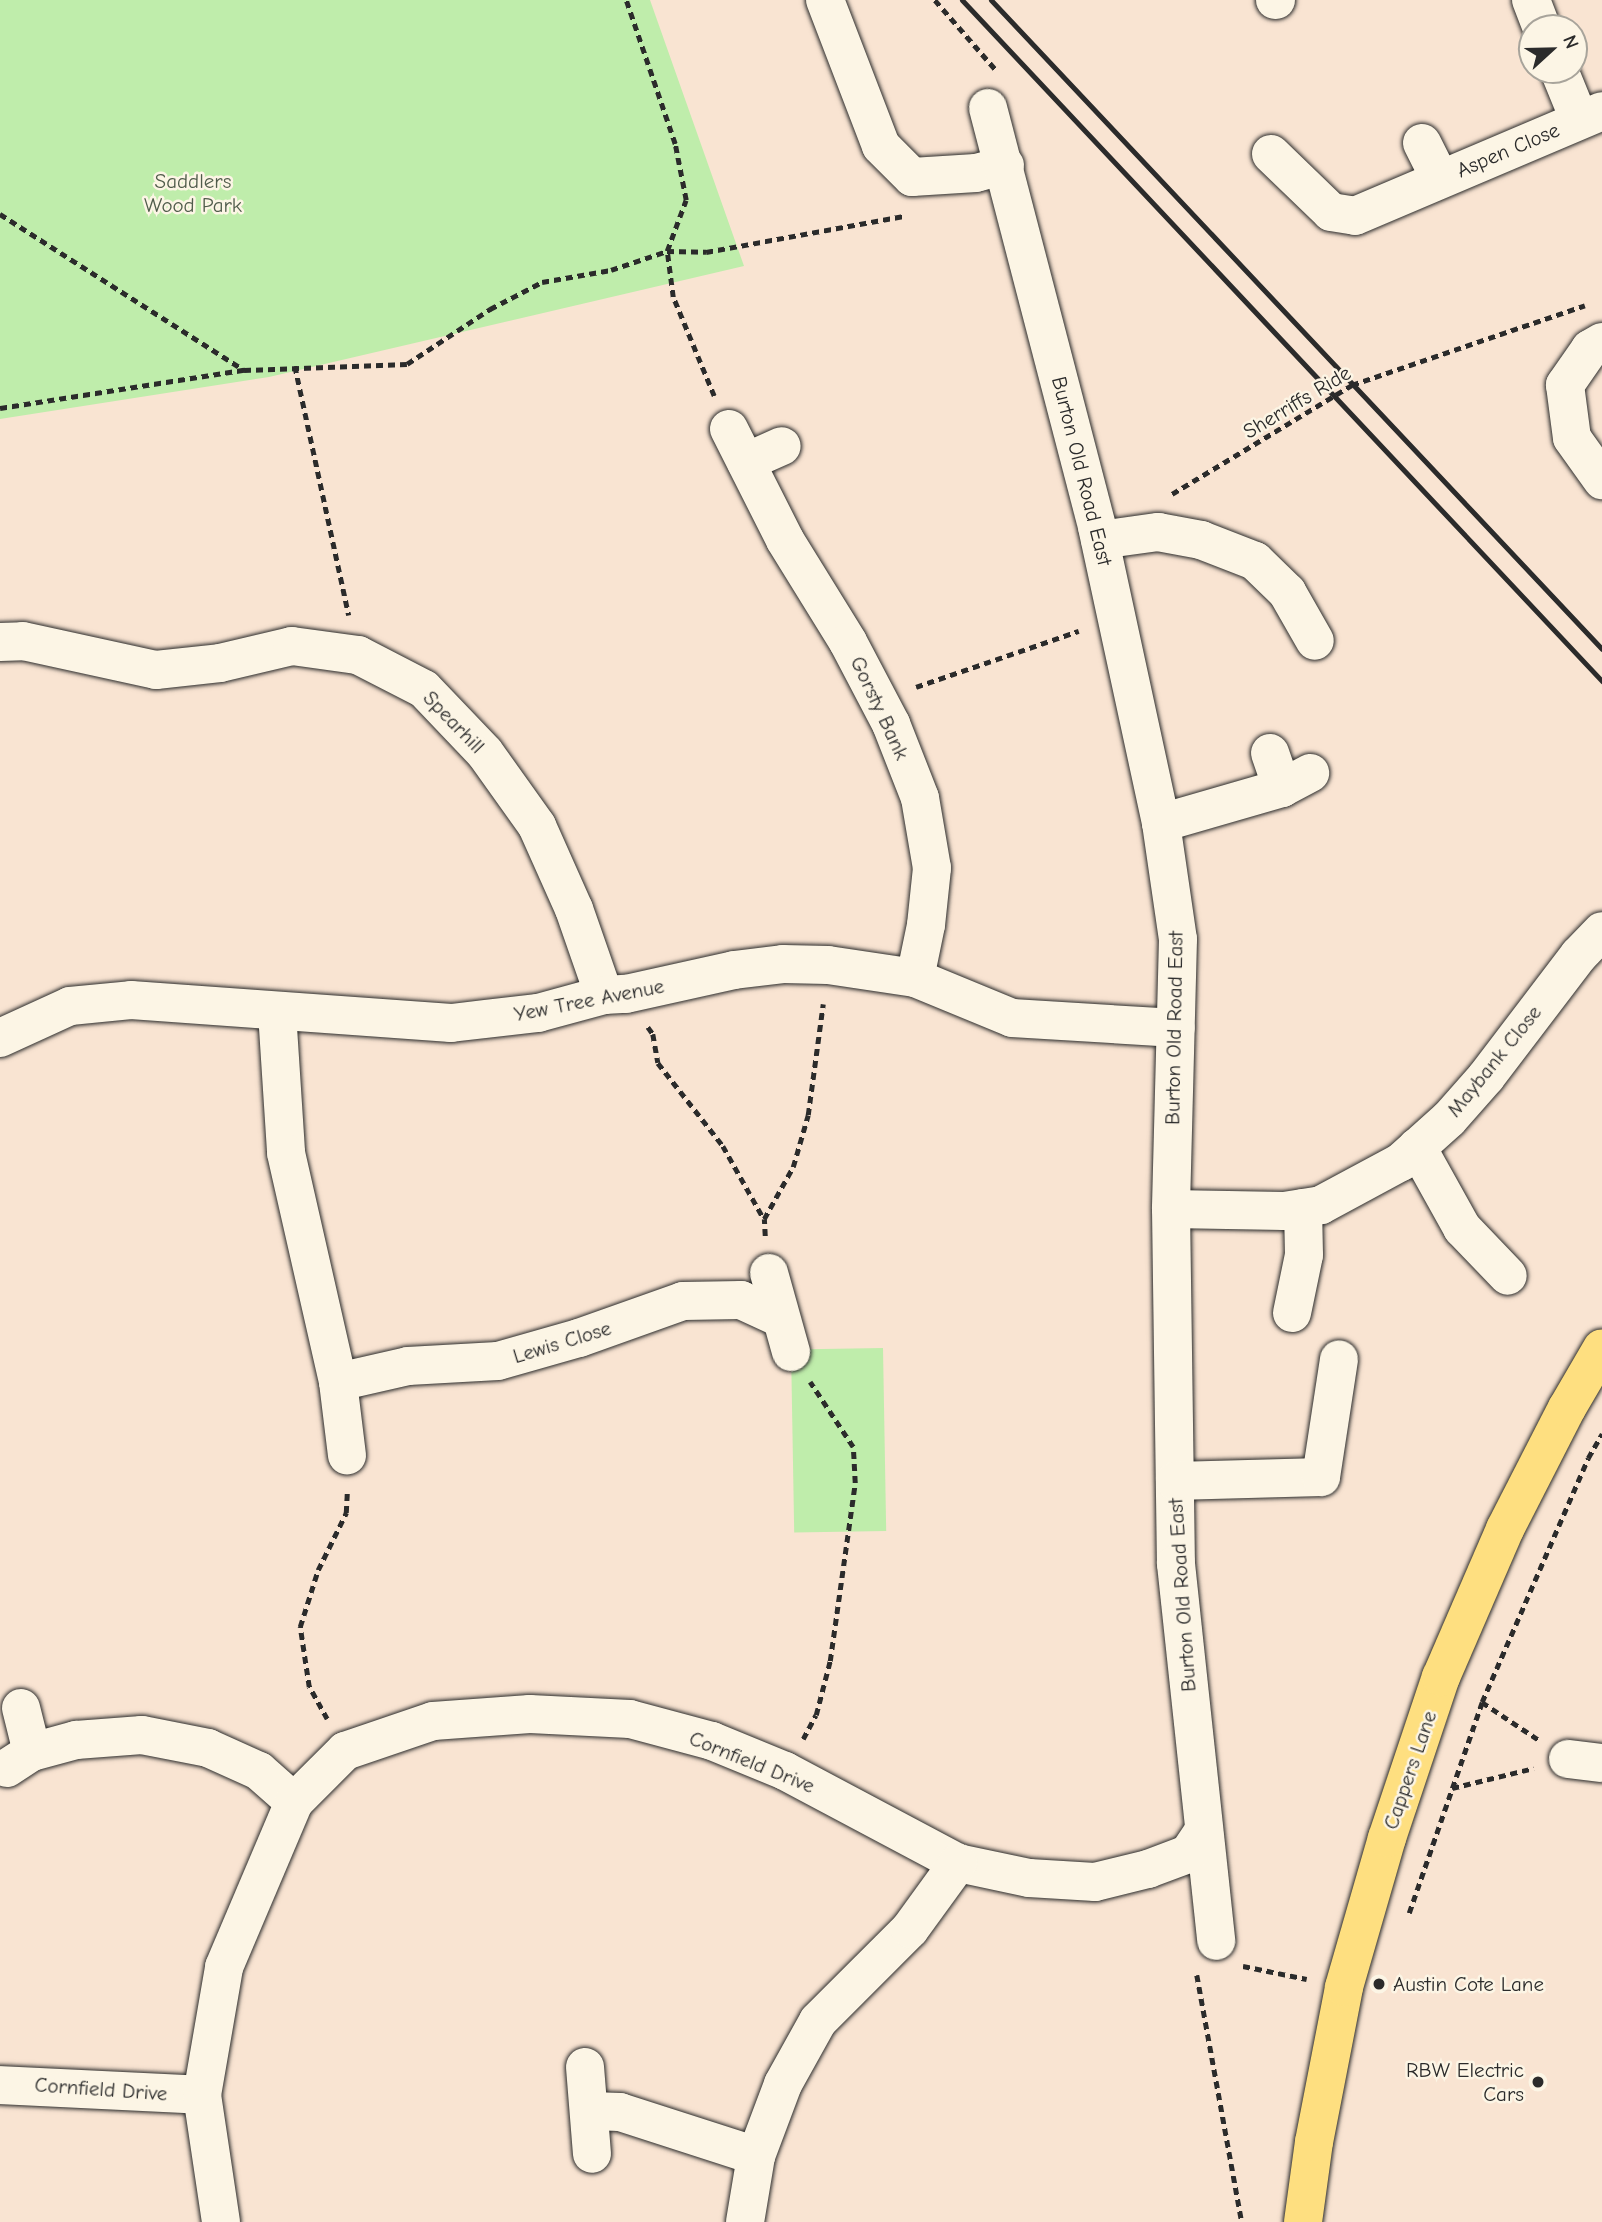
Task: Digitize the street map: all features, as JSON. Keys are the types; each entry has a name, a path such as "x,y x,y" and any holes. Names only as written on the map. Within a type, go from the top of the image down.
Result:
{"highway":[{"name":"Cappers Lane","path":"1303,2222 1314,2142 1345,1987 1387,1838 1441,1677 1505,1529 1567,1408 1602,1348"}],"street":[{"path":"825,0 881,146 912,177 942,177 1005,165"},
{"path":"1569,84 1591,115"},
{"name":"Burton Old Road East","path":"988,108 1005,165 1100,540 1161,823 1178,939 1171,1209 1176,1564 1202,1832 1216,1941"},
{"name":"Aspen Close","path":"1271,154 1331,212 1355,216 1591,115"},
{"path":"1422,143 1427,185"},
{"path":"1602,342 1590,349 1564,385 1572,438 1602,480"},
{"name":"Gorsty Bank","path":"729,429 785,540 848,642 878,700 920,798 932,868 926,925 915,978"},
{"path":"746,462 782,446"},
{"path":"1100,540 1158,532 1202,540 1255,561 1287,592 1315,641"},
{"name":"Spearhill","path":"0,642 23,641 156,670 220,663 292,646 358,654 424,689 485,752 537,826 615,994"},
{"path":"1161,823 1296,780 1270,753"},
{"name":"Maybank Close","path":"1171,1209 1284,1211 1321,1205 1401,1162 1449,1119 1486,1077 1579,955 1602,931"},
{"name":"Yew Tree Avenue","path":"0,1038 69,1006 131,1000 451,1023 538,1013 734,970 783,964 828,965 915,978 1012,1018 1176,1028"},
{"path":"277,1012 286,1153 338,1382 348,1455"},
{"path":"1417,1147 1462,1228 1508,1276"},
{"path":"1292,1313 1304,1255 1303,1208"},
{"path":"769,1273 785,1335"},
{"name":"Lewis Close","path":"338,1382 408,1366 498,1361 579,1338 683,1301 741,1300 785,1335"},
{"path":"1175,1481 1321,1476 1339,1359"},
{"path":"21,1709 20,1760 76,1740 142,1735 208,1748 259,1771 294,1802"},
{"name":"Cornfield Drive","path":"221,2222 202,2095 224,1967 294,1802 345,1751 433,1721 530,1714 630,1719 712,1741 785,1771 958,1863 1029,1878 1095,1882 1148,1869 1188,1854 1202,1832"},
{"path":"745,2222 756,2156 783,2084 818,2021 910,1929 958,1863"},
{"path":"585,2067 591,2112 592,2154"},
{"name":"Cornfield Drive","path":"0,2085 202,2095"},
{"path":"591,2112 620,2112 756,2156"}],"path":[{"path":"626,0 676,144 687,200 667,251 673,297 729,429"},
{"path":"935,0 999,74 1006,86 988,108"},
{"path":"0,408 244,370 295,366 407,364 490,309 542,282 611,270 667,251 706,252 916,214 942,177"},
{"path":"0,214 244,370"},
{"name":"Sherriffs Ride","path":"1160,501 1352,384 1589,303"},
{"path":"295,366 358,654"},
{"path":"878,700 1117,618"},
{"path":"764,1219 793,1167 808,1115 828,965"},
{"path":"615,994 653,1034 658,1063 723,1146 764,1219 769,1273"},
{"path":"785,1335 853,1447 855,1483 830,1661 816,1715 785,1771"},
{"path":"1404,1926 1482,1702 1588,1458 1602,1434"},
{"path":"345,1751 309,1687 300,1627 318,1570 346,1513 348,1455"},
{"path":"1482,1702 1585,1761"},
{"path":"1452,1788 1585,1761"},
{"path":"1242,2222 1197,1975 1216,1941 1231,1963 1345,1987"}],"green space":[{"name":"Saddlers Wood Park","path":"0,0 650,0 744,266 269,377 0,419"},
{"path":"883,1348 886,1531 794,1533 791,1350"}],"railway":[{"path":"962,0 1602,681"},
{"path":"991,0 1602,649"}],"place":[{"name":"Austin Cote Lane","path":"1379,1984"},
{"name":"RBW Electric Cars","path":"1538,2082"}]}
